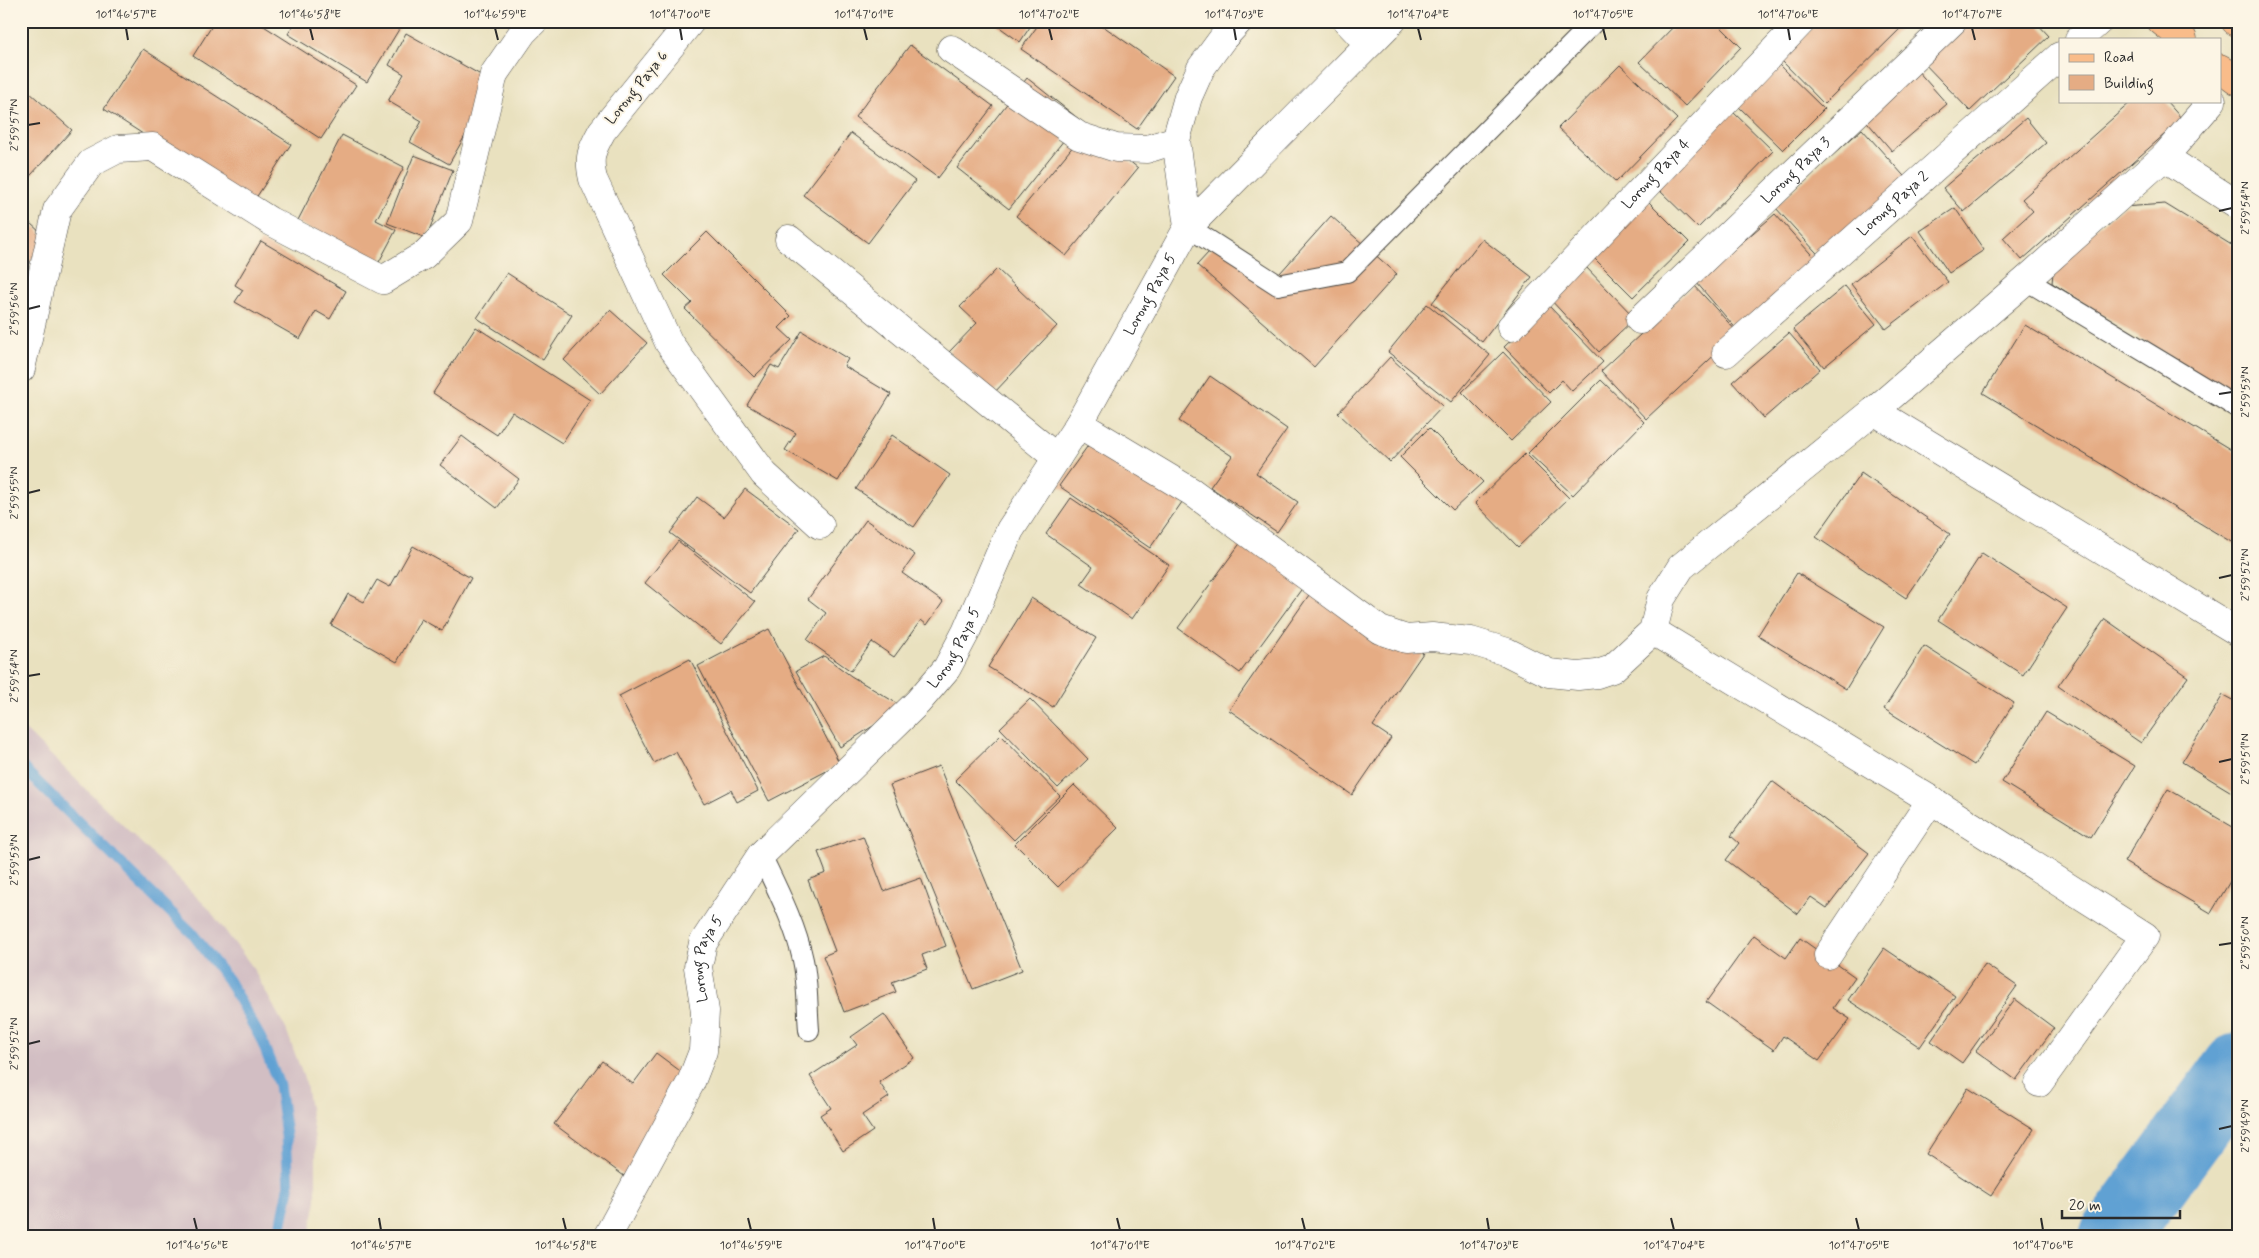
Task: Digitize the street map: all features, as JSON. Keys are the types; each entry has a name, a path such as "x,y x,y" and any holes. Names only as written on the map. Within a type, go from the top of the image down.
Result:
{"main road":[{"path":"2161,21 2182,38"},
{"path":"2235,21 2238,24"}],"street":[{"path":"21,369 57,210 91,162 118,149 153,147 270,221 384,280 424,255 459,221 494,74 523,32 534,21"},
{"name":"Lorong Paya 6","path":"691,21 602,131 592,149 589,162 593,179 669,343 764,474 820,525"},
{"path":"1188,227 1176,140 1188,97 1201,68 1223,38 1239,21"},
{"path":"1347,21 1369,44"},
{"name":"Lorong Paya 5","path":"607,1237 691,1082 703,1051 705,1011 698,966 702,943 761,855 918,702 947,668 966,632 1010,530 1079,424 1188,227 1392,21"},
{"name":"Lorong Paya 4","path":"1511,327 1802,21"},
{"name":"Lorong Paya 3","path":"1640,320 1953,21"},
{"path":"2080,38 2099,21"},
{"path":"951,49 1080,136 1116,148 1147,149 1176,140"},
{"name":"Lorong Paya 2","path":"1726,353 2059,57"},
{"path":"1079,424 1192,492 1380,630 1406,639 1432,637 1471,641 1507,652 1549,673 1578,676 1597,674 1612,669 1653,631 1661,598 1681,566 1874,411 2026,280 2164,157 2211,102"},
{"path":"2164,157 2238,205"},
{"path":"790,239 1057,458"},
{"path":"1874,411 2238,632"},
{"path":"1653,631 1931,800 2145,936 2038,1083"},
{"path":"1828,955 1931,800"}],"lane":[{"path":"1188,227 1278,285 1347,272 1595,21"},
{"path":"2026,280 2238,408"},
{"path":"761,855 787,910 799,944 806,976 809,1030"}],"shaded area":[{"path":"21,726 208,908 251,965 286,1029 306,1084 316,1146 316,1200 309,1237 21,1237"}],"building":[{"path":"215,21 256,21 356,85 321,139 193,56"},
{"path":"296,21 404,21 367,82 288,34"},
{"path":"991,21 1034,21 1020,42"},
{"path":"1041,21 1096,21 1174,76 1137,129 1021,49"},
{"path":"1679,21 1715,21 1741,47 1685,106 1639,62"},
{"path":"1820,21 1908,21 1824,104 1781,60"},
{"path":"1957,21 2035,21 2049,36 1970,111 1919,58"},
{"path":"406,33 495,83 449,164 410,142 422,121 388,101 404,74 389,65"},
{"path":"910,45 993,106 938,178 855,117"},
{"path":"143,49 291,144 252,204 104,109"},
{"path":"1777,63 1824,109 1783,150 1736,104"},
{"path":"1620,65 1677,119 1616,182 1558,128"},
{"path":"1916,69 1947,104 1892,151 1862,116"},
{"path":"1027,78 1080,120 1009,209 957,168"},
{"path":"21,85 72,130 21,186"},
{"path":"2131,102 2167,102 2182,119 2022,260 2003,238 2033,211 2022,199"},
{"path":"1730,109 1773,151 1698,228 1655,186"},
{"path":"2026,118 2046,143 1964,212 1943,188"},
{"path":"1088,128 1138,168 1066,256 1016,216"},
{"path":"1862,129 1911,184 1825,262 1775,207"},
{"path":"851,133 915,181 868,243 803,195"},
{"path":"342,135 404,167 376,220 396,230 378,264 297,222"},
{"path":"414,155 453,170 426,238 387,223"},
{"path":"1647,200 1689,242 1633,297 1591,255"},
{"path":"2165,204 2238,249 2238,399 2052,283 2054,262 2123,207"},
{"path":"1955,208 1984,250 1949,273 1920,231"},
{"path":"1775,214 1818,262 1738,331 1696,282"},
{"path":"21,215 50,241 21,272"},
{"path":"1331,216 1397,274 1314,367 1197,265 1221,239 1271,283"},
{"path":"707,232 791,316 779,328 792,340 754,377 685,309 692,303 664,275"},
{"path":"1912,236 1948,282 1886,329 1851,284"},
{"path":"1482,239 1532,277 1482,342 1432,303"},
{"path":"261,241 346,291 330,319 316,311 300,339 235,302 243,290 235,285"},
{"path":"1584,265 1635,318 1599,352 1549,298"},
{"path":"997,269 1057,326 993,394 949,352 977,323 960,307"},
{"path":"507,273 572,315 543,360 477,318"},
{"path":"1694,285 1738,333 1646,419 1601,371"},
{"path":"1845,286 1876,324 1824,367 1793,329"},
{"path":"1427,304 1490,355 1451,402 1388,352"},
{"path":"1548,305 1603,362 1572,391 1562,380 1549,393 1504,347"},
{"path":"610,310 647,343 600,394 564,360"},
{"path":"2025,325 2238,454 2238,546 1983,393"},
{"path":"476,327 590,400 562,443 512,412 497,435 433,393"},
{"path":"802,331 848,359 844,366 891,394 838,481 785,450 796,433 747,405 771,365 779,369"},
{"path":"1789,333 1820,369 1764,418 1732,382"},
{"path":"1503,352 1551,402 1511,441 1462,392"},
{"path":"1390,357 1443,406 1390,462 1338,413"},
{"path":"1210,376 1287,429 1256,473 1298,502 1277,532 1210,487 1232,456 1179,421"},
{"path":"1601,380 1644,422 1573,495 1528,453"},
{"path":"1429,428 1483,482 1453,510 1400,457"},
{"path":"1097,433 1187,495 1150,548 1059,486"},
{"path":"892,435 950,475 914,527 856,489"},
{"path":"462,436 519,479 497,508 440,465"},
{"path":"1525,454 1569,498 1518,547 1475,503"},
{"path":"1861,473 1950,534 1906,598 1816,537"},
{"path":"745,489 799,529 750,593 670,533 697,497 724,517"},
{"path":"1071,498 1169,565 1132,619 1081,584 1093,567 1046,534"},
{"path":"866,520 915,555 902,573 943,602 927,625 921,620 894,657 872,642 851,671 807,640 826,613 808,599"},
{"path":"1247,534 1309,579 1240,673 1178,628"},
{"path":"678,541 755,602 721,644 645,583"},
{"path":"413,546 471,578 442,631 421,619 397,662 331,625 348,594 364,602 377,580 390,587"},
{"path":"1982,553 2067,608 2023,675 1938,620"},
{"path":"1797,573 1884,627 1846,689 1758,635"},
{"path":"1318,582 1423,653 1373,726 1391,738 1352,795 1229,710"},
{"path":"1031,598 1096,638 1053,707 988,667"},
{"path":"2105,619 2188,677 2141,743 2058,686"},
{"path":"769,629 840,764 769,801 698,666"},
{"path":"1924,646 2014,703 1974,765 1884,709"},
{"path":"824,656 851,676 903,707 840,747 796,671"},
{"path":"690,659 758,791 737,802 731,790 704,804 676,752 654,763 619,696"},
{"path":"2223,695 2238,703 2238,796 2182,762"},
{"path":"1030,699 1088,759 1058,788 1000,728"},
{"path":"2046,712 2135,766 2091,837 2002,782"},
{"path":"1001,735 1060,796 1014,840 955,780"},
{"path":"939,766 1022,970 973,989 890,785"},
{"path":"1772,781 1869,853 1827,908 1811,897 1798,914 1726,860 1739,843 1731,836"},
{"path":"1074,785 1118,828 1058,887 1015,844"},
{"path":"2168,789 2238,830 2238,868 2211,913 2124,862"},
{"path":"863,836 884,891 921,878 946,946 922,955 927,969 892,982 896,992 844,1012 823,956 835,951 808,880 826,873 818,852"},
{"path":"1754,935 1786,958 1800,938 1855,977 1833,1008 1850,1019 1819,1061 1783,1036 1774,1050 1706,1002"},
{"path":"1884,948 1955,996 1920,1047 1848,1000"},
{"path":"1985,964 2017,986 1962,1063 1931,1041"},
{"path":"2015,999 2054,1028 2016,1080 1976,1051"},
{"path":"884,1014 914,1058 879,1082 889,1097 862,1115 873,1131 843,1151 820,1115 831,1108 810,1076 857,1045 851,1037"},
{"path":"656,1053 695,1082 624,1176 554,1124 602,1061 633,1084"},
{"path":"1968,1088 2034,1129 1991,1196 1926,1154"}],"waterway":[{"path":"21,766 192,933 228,980 261,1039 279,1085 286,1135 289,1188 279,1237"},
{"path":"2114,1237 2238,1068"}]}
